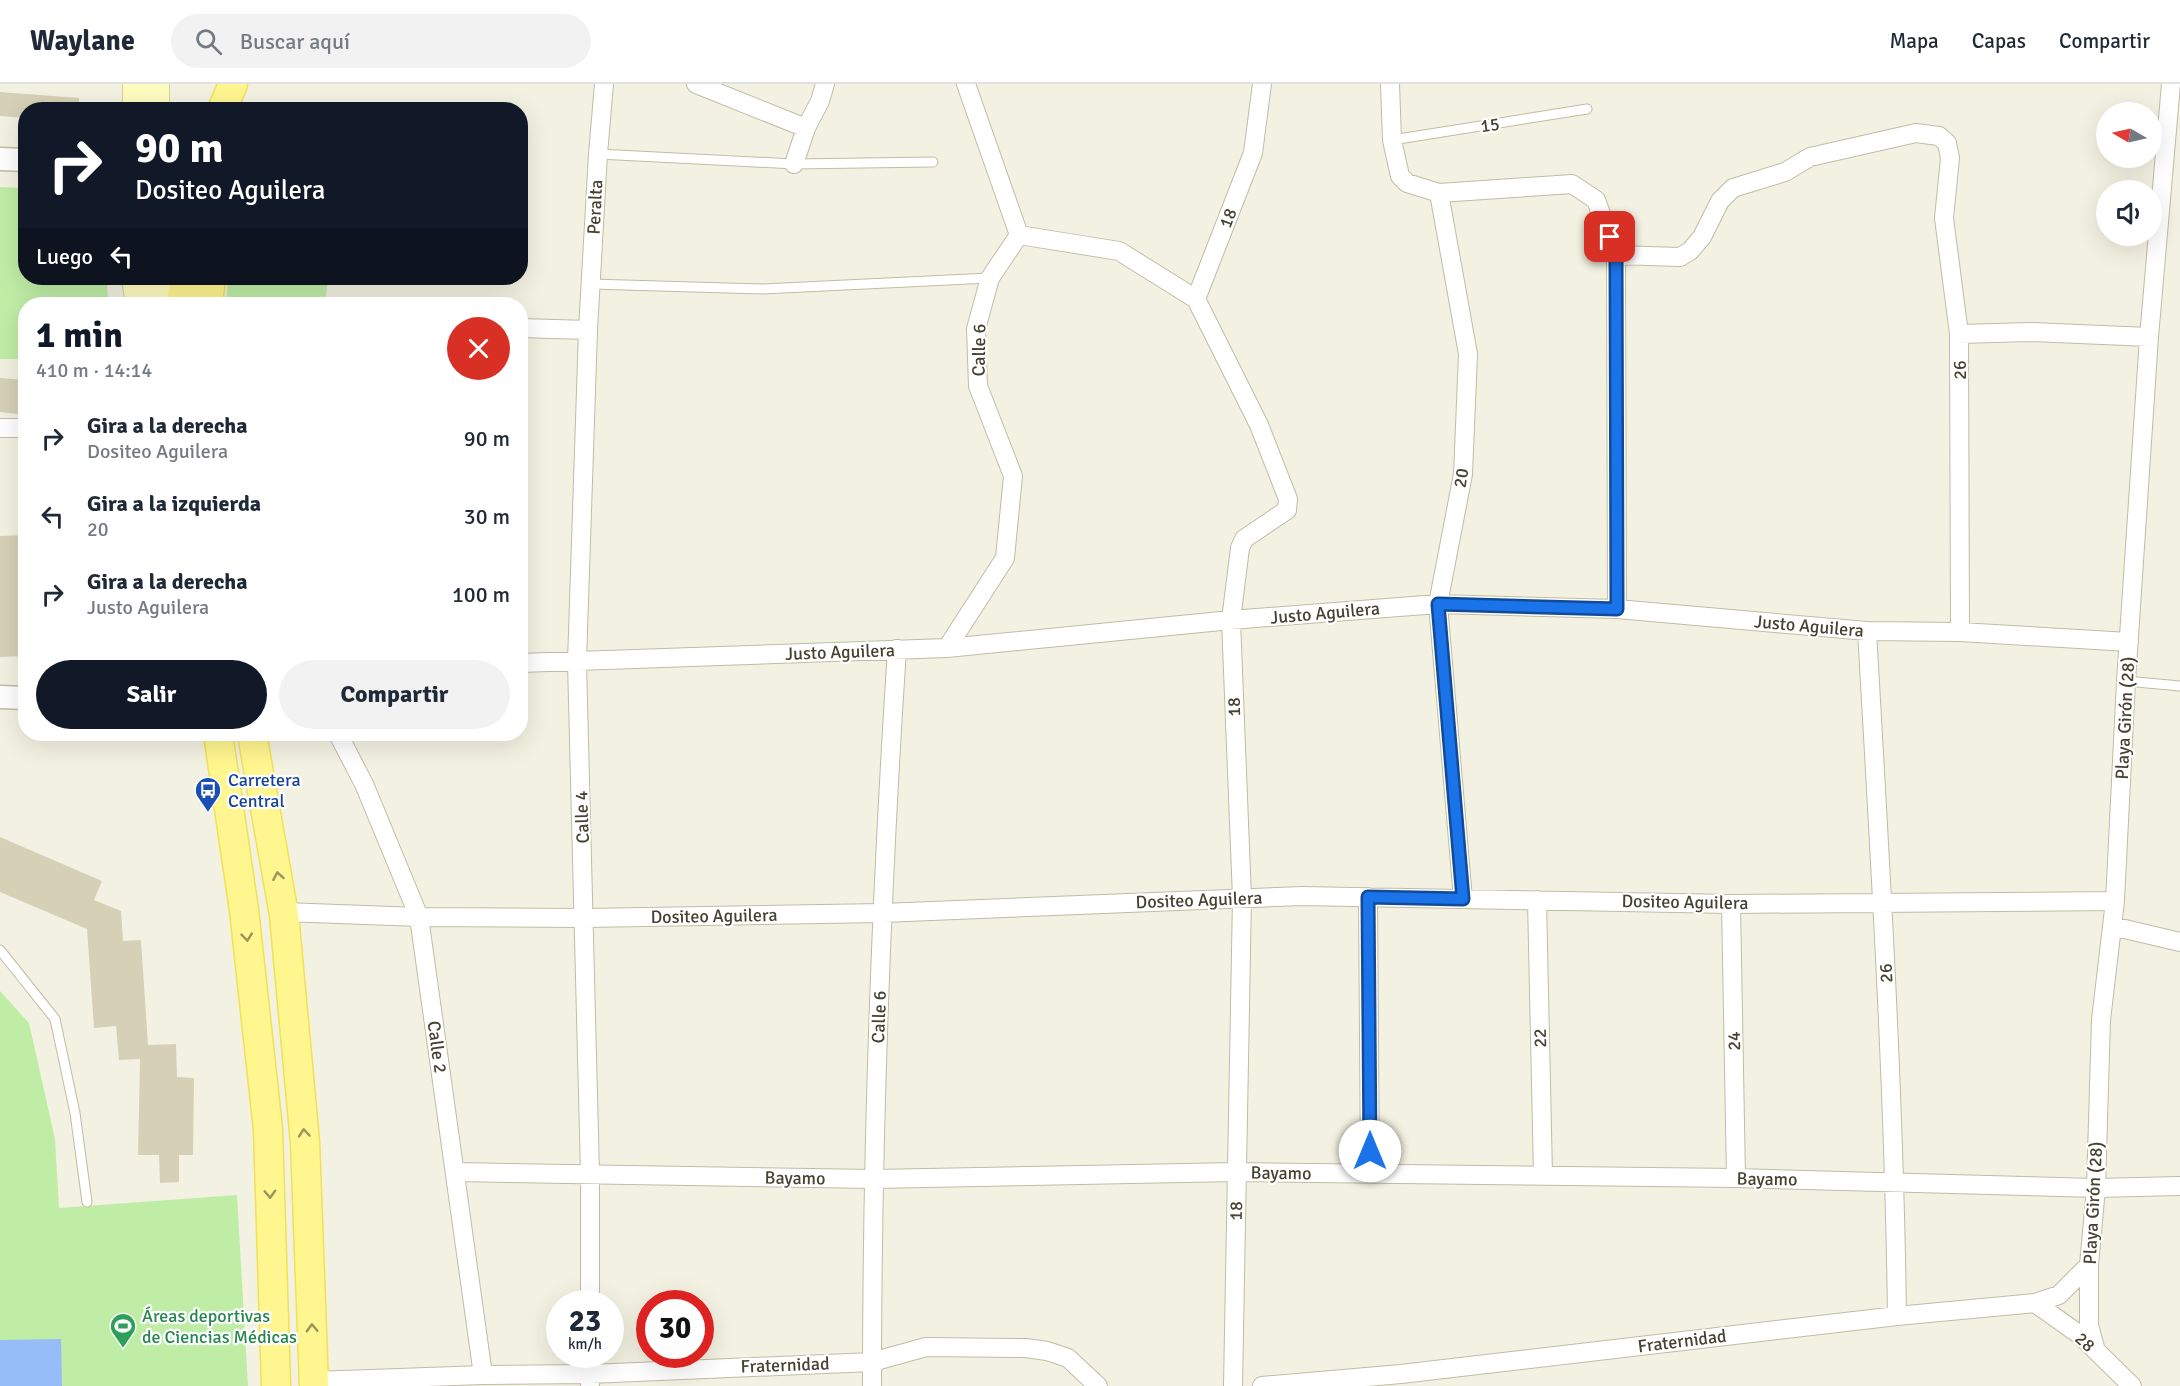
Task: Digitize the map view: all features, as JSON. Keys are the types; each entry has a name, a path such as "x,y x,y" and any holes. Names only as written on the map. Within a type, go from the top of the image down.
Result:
{"main road":[{"path":"136,84 136,102"},
{"path":"156,84 156,102"},
{"path":"225,102 233,84"},
{"path":"245,102 249,84"},
{"path":"219,741 244,910 268,1129 276,1386"},
{"path":"253,741 284,912 305,1142 314,1384"}],"street":[{"name":"Peralta","path":"588,330 604,84"},
{"path":"696,84 806,128"},
{"path":"794,164 806,128 820,101 825,84"},
{"path":"966,84 1019,235 1119,251 1196,299"},
{"name":"18","path":"1233,1386 1242,898 1231,620 1240,548 1244,538 1287,510 1288,499 1259,425 1196,299 1253,153 1262,84"},
{"path":"1390,84 1392,140 1400,176 1407,183 1439,193 1572,184 1596,200 1616,255 1617,609"},
{"name":"Playa Girón (28)","path":"2096,1351 2089,1325 2089,1264 2096,1188 2101,1020 2115,901 2149,338 2175,104 2171,84"},
{"name":"26","path":"1616,255 1680,257 1690,251 1702,237 1720,201 1733,188 1785,172 1810,157 1916,133 1939,136 1947,142 1950,158 1944,218 1959,334 1960,632"},
{"path":"0,159 18,160"},
{"name":"20","path":"1439,193 1468,354 1463,474 1438,604 1463,899"},
{"name":"Calle 6","path":"948,648 1005,558 1013,476 978,386 976,329 990,278 1019,235"},
{"path":"528,328 588,330"},
{"name":"Calle 4","path":"588,330 577,662 585,918 590,1290"},
{"path":"1959,334 2031,332 2149,338"},
{"path":"0,428 18,428"},
{"name":"Justo Aguilera","path":"528,663 948,648 1231,620 1438,604 1617,609 1867,631 1960,632 2129,642"},
{"name":"26","path":"1867,631 1883,901 1895,1182 1897,1316"},
{"name":"Calle 6","path":"872,1386 874,1179 882,913 897,649"},
{"path":"0,697 18,698"},
{"name":"Calle 2","path":"342,741 364,784 419,917 483,1375"},
{"path":"1368,897 1370,1174"},
{"name":"Dositeo Aguilera","path":"284,912 419,917 585,918 882,913 1242,898 1368,897 1731,904 1883,901 2115,901"},
{"name":"22","path":"1537,900 1543,1175"},
{"name":"24","path":"1731,904 1737,1178"},
{"path":"2112,926 2180,942"},
{"name":"Bayamo","path":"455,1172 874,1179 1236,1172 1737,1178 2096,1188 2180,1186"},
{"name":"Fraternidad","path":"1262,1386 1401,1380 1897,1316 2035,1303 2059,1295 2089,1264"},
{"name":"28","path":"2035,1303 2080,1335 2132,1386"},
{"name":"Fraternidad","path":"314,1384 483,1375 590,1380 872,1362 926,1347 1026,1348 1047,1351 1068,1358 1098,1386"}],"lane":[{"name":"15","path":"1392,140 1587,110"},
{"path":"598,153 794,164 933,162"},
{"path":"591,284 761,289 990,278"},
{"path":"2127,681 2180,686"},
{"path":"0,950 55,1019 75,1113 87,1202"}],"green space":[{"path":"0,187 18,188 18,285 107,285 108,297 18,297 18,359 0,359"},
{"path":"227,285 327,285 326,297 227,297"},
{"path":"0,991 29,1023 55,1139 59,1208 237,1195 248,1386 0,1386"}],"water":[{"path":"61,1339 62,1386 0,1386 0,1340"}],"building":[{"path":"0,92 79,98 79,102 18,102 18,117 0,116"},
{"path":"0,378 18,379 18,414 0,412"},
{"path":"18,535 18,656 0,657 0,536"},
{"path":"0,837 102,881 94,900 121,911 123,941 141,940 148,1045 176,1044 177,1077 194,1078 193,1155 179,1155 179,1182 160,1183 159,1155 138,1155 140,1059 119,1060 116,1026 94,1028 87,929 0,892"}],"place":[{"name":"Carretera Central","path":"208,813"},
{"name":"Áreas deportivas de Ciencias Médicas","path":"123,1349"}],"route":[{"path":"1370,1151 1368,897 1463,899 1438,604 1617,609 1616,255 1610,237"}]}
